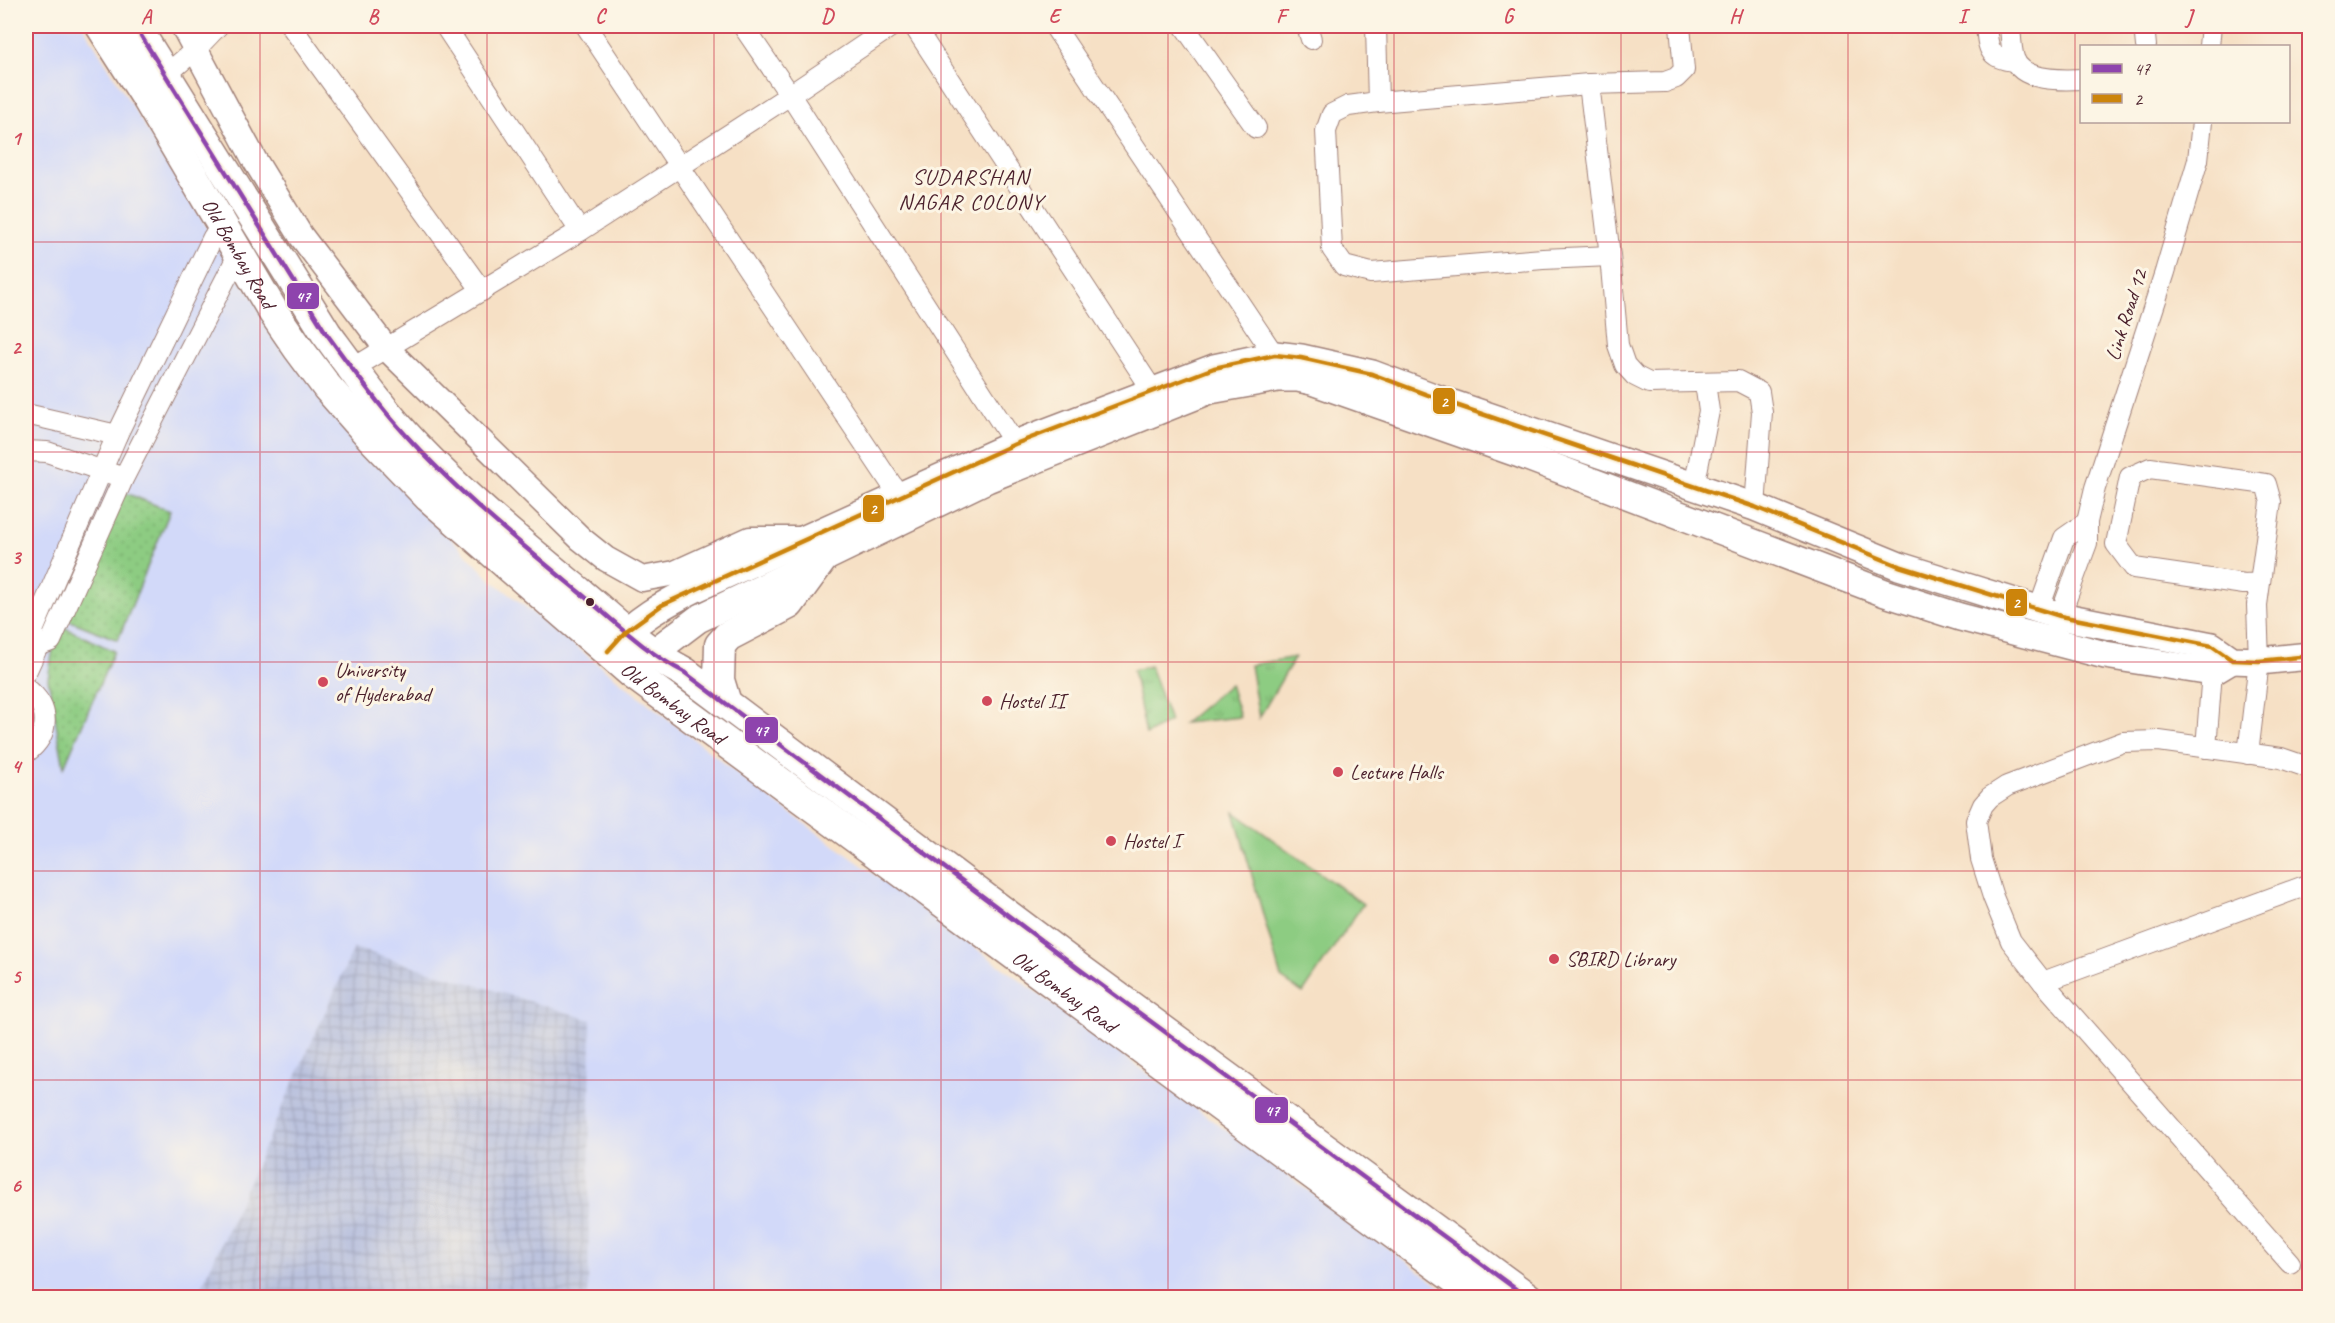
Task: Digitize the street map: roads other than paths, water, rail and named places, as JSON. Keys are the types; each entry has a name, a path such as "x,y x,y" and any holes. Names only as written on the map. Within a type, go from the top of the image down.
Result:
{"main road":[{"name":"Old Bombay Road","path":"101,26 147,98 274,313 327,387 429,497 475,538 617,641"},
{"name":"Old Bombay Road","path":"135,26 167,74 326,333 352,369 395,423 449,479 617,641 1480,1298"},
{"path":"617,641 662,605 814,549 1210,390 1248,382 1301,358 1362,372 1397,397 1528,458 1885,593 1960,617 2051,643 2105,655 2222,666 2310,656"},
{"path":"643,663 698,619 900,496 1015,444 1214,369 1282,367"},
{"path":"1397,397 1755,507 1899,566 2049,612 2212,646 2222,666"},
{"path":"726,703 719,680 720,645 728,636 789,604 814,549"},
{"name":"Old Bombay Road","path":"643,663 684,672 1082,971 1528,1298"}],"street":[{"path":"183,26 254,159 302,236 386,348 581,539 606,560 642,579 675,573 750,539 814,549"},
{"path":"167,74 218,26"},
{"path":"291,26 482,291"},
{"path":"445,26 580,231"},
{"path":"586,26 900,496"},
{"path":"743,26 1015,444"},
{"path":"352,369 580,231 892,26"},
{"path":"914,26 1153,391"},
{"path":"1054,26 1282,367"},
{"path":"1184,26 1256,128"},
{"path":"1376,26 1378,102"},
{"path":"1610,256 1543,258 1371,273 1344,266 1332,249 1326,131 1332,114 1348,106 1589,84 1665,82 1676,78 1684,70 1680,26"},
{"path":"1986,26 1989,47 1994,55 2000,60 2015,61"},
{"path":"2010,26 2015,61 2022,70 2053,80 2080,79"},
{"path":"2145,26 2146,45"},
{"path":"2209,45 2211,26"},
{"path":"1589,84 1610,256 1618,345 1625,365 1635,376 1649,383 1738,381 1759,392 1762,412 1755,507"},
{"name":"Link Road 12","path":"2051,643 2049,612 2064,538 2087,522 2095,488 2165,272 2198,160 2202,123"},
{"path":"26,672 38,646 51,640 232,241 213,237 117,435 32,633 38,646"},
{"path":"1694,487 1708,411 1706,383"},
{"path":"26,414 117,435"},
{"path":"26,451 47,452 123,479"},
{"path":"2248,754 2259,661 2257,605 2260,583 2271,502 2266,484 2150,468 2130,477 2116,544 2134,568 2244,584 2260,583"},
{"path":"2206,748 2222,666"},
{"path":"26,687 37,698 43,709 45,722 42,735 35,746 26,753"},
{"path":"2290,1263 2043,982 2011,941 1993,897 1977,837 1976,821 1990,796 2007,786 2123,742 2159,741 2281,758 2310,768"},
{"path":"2043,982 2310,884"}],"place":[{"name":"University of Hyderabad","path":"323,682"},
{"name":"Hostel II","path":"987,701"},
{"name":"Lecture Halls","path":"1338,772"},
{"name":"Hostel I","path":"1111,841"},
{"name":"SBIRD Library","path":"1554,959"}],"district":[{"name":"SUDARSHAN NAGAR COLONY","path":"971,188"}]}
